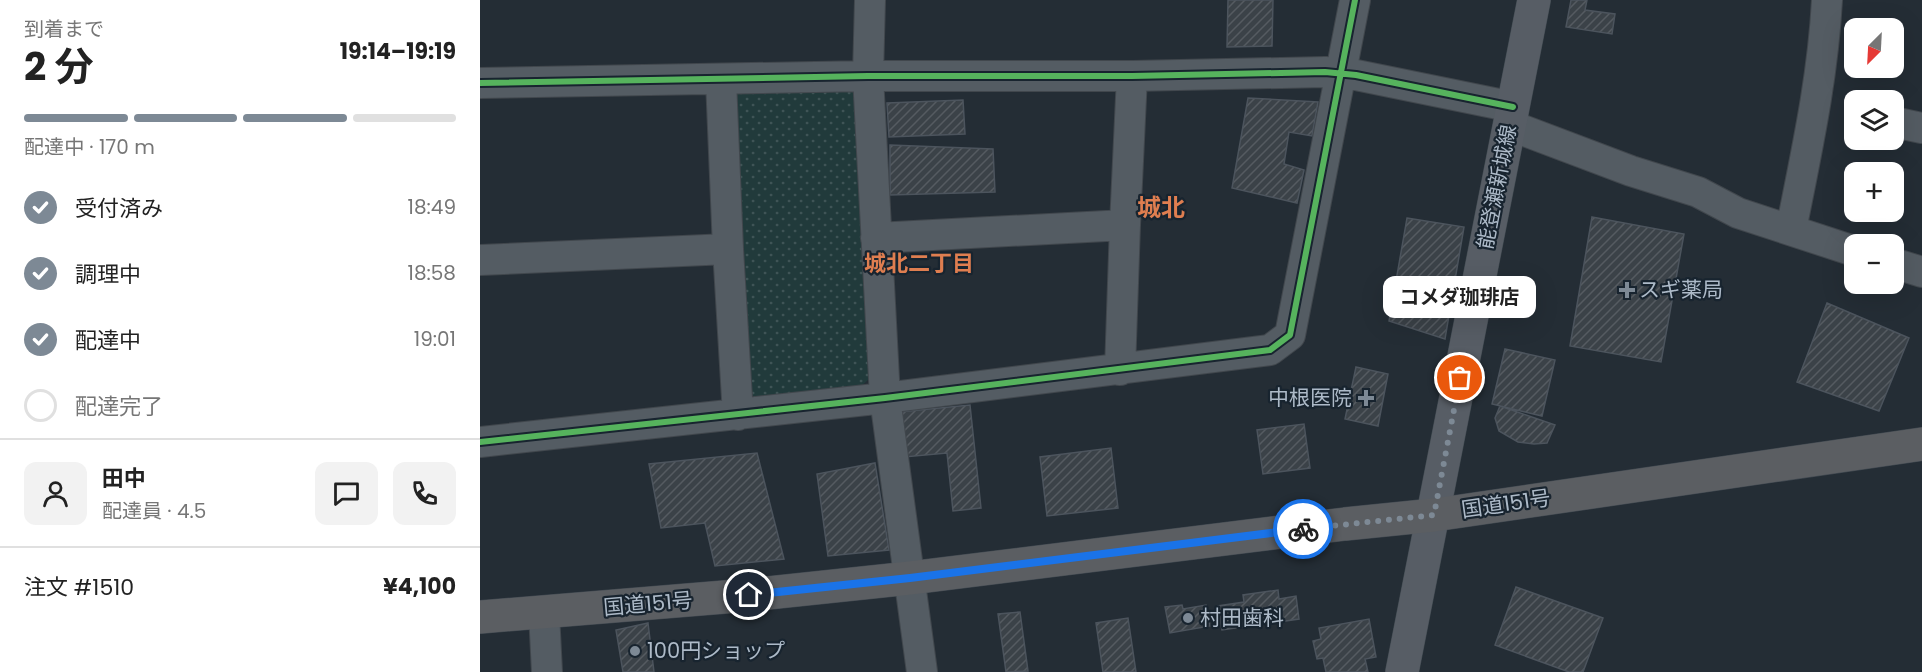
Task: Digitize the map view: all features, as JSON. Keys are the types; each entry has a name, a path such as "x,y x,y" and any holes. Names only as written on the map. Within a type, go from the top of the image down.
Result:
{"highway":[{"name":"国道151号","path":"480,617 749,595 910,578 1333,525 1434,515 1922,444"}],"main road":[{"name":"能登瀬新城線","path":"1402,672 1534,0"}],"street":[{"path":"870,0 868,76 885,398 922,672"},
{"path":"480,442 885,398 1270,350 1290,335 1354,0"},
{"path":"1791,230 1816,102 1825,40 1827,0"},
{"path":"480,83 868,76 1132,76 1340,72 1511,116 1631,171 1698,192 1738,213 1844,247"},
{"path":"1120,370 1132,76"},
{"path":"721,80 738,415"},
{"path":"876,238 1125,225"},
{"path":"480,260 728,249"},
{"path":"1904,266 1922,272"},
{"path":"544,613 548,672"}],"green space":[{"path":"848,85 860,96 869,379 859,388 752,399 745,391 730,98 738,86"}],"building":[{"path":"1228,0 1273,0 1272,46 1227,47"},
{"path":"1571,0 1587,0 1585,10 1615,14 1612,34 1566,27"},
{"path":"1248,98 1318,102 1312,136 1289,132 1284,164 1304,170 1297,203 1232,188"},
{"path":"963,100 965,134 889,137 887,103"},
{"path":"890,145 993,149 995,192 890,195"},
{"name":"スギ薬局","path":"1592,217 1684,234 1661,362 1570,346"},
{"path":"1407,218 1464,227 1445,339 1389,321"},
{"path":"1827,303 1909,338 1879,411 1797,382"},
{"path":"1505,349 1555,360 1542,416 1492,404"},
{"path":"1356,367 1388,374 1378,426 1345,419"},
{"path":"970,405 981,508 953,511 947,453 904,457 899,412"},
{"path":"1500,406 1555,425 1547,443 1518,442 1499,431 1495,418"},
{"path":"1304,424 1310,468 1263,474 1257,430"},
{"path":"1111,448 1118,508 1047,516 1040,457"},
{"path":"757,453 784,559 715,566 705,523 661,528 649,464"},
{"path":"875,463 889,550 828,556 817,474"},
{"path":"1516,587 1603,618 1583,672 1569,672 1495,645"},
{"path":"1278,590 1279,599 1296,596 1299,619 1222,630 1218,606 1244,602 1243,595"},
{"name":"村田歯科","path":"1182,605 1183,609 1206,605 1210,626 1170,633 1165,607"},
{"path":"1020,612 1028,671 1006,672 998,614"},
{"path":"1128,618 1136,672 1103,672 1096,623"},
{"path":"1369,619 1376,657 1365,659 1368,672 1326,672 1323,658 1317,659 1313,641 1321,639 1319,628"},
{"name":"100円ショップ","path":"648,623 654,672 623,672 616,630"}],"cycle path":[{"path":"480,442 885,398 1270,350 1290,335 1355,0"},
{"path":"480,83 868,76 1132,76 1325,72 1356,75 1513,107"}],"way so far":[{"path":"1303,529 1434,515 1460,378"}],"place":[{"name":"スギ薬局","path":"1627,290"},
{"name":"コメダ珈琲店","path":"1460,378"},
{"name":"中根医院","path":"1366,398"},
{"name":"村田歯科","path":"1188,618"},
{"name":"100円ショップ","path":"635,651"}],"district":[{"name":"城北","path":"1161,208"},
{"name":"城北二丁目","path":"919,263"}],"route":[{"path":"749,595 910,578 1303,529"}]}
